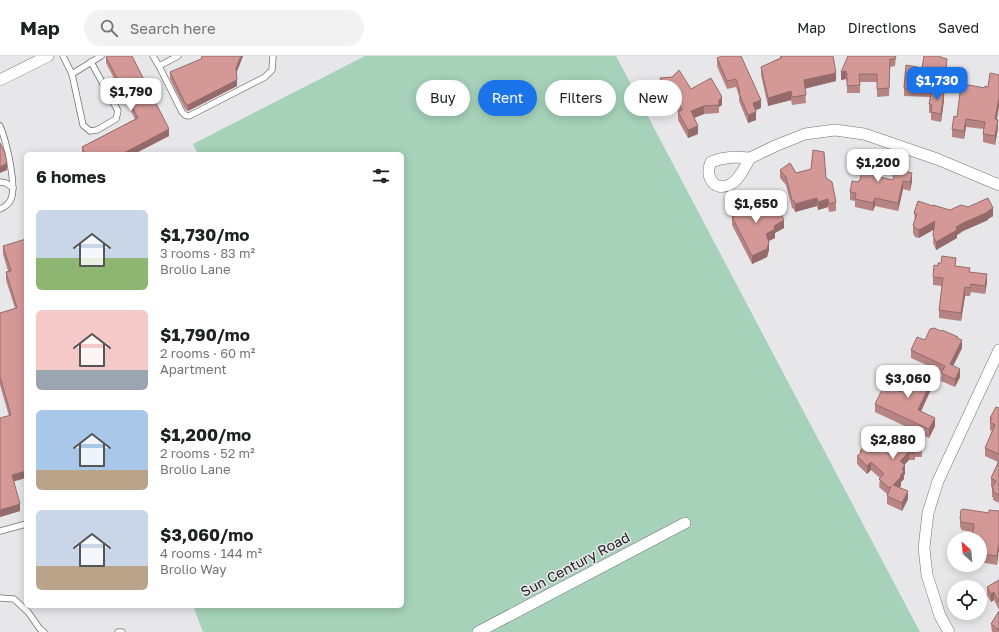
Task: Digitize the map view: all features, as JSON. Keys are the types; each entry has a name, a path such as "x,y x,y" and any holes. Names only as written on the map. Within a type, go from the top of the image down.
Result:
{"street":[{"path":"0,80 48,56"},
{"path":"750,158 805,134 835,130 864,134 937,159 999,185"},
{"path":"949,632 940,616 927,575 924,548 928,513 938,481 999,350"},
{"name":"Sun Century Road","path":"478,632 685,523"}],"lane":[{"path":"63,56 72,74 83,125 90,131 97,130 116,119 118,111 91,62"},
{"path":"72,74 101,56"},
{"path":"153,56 182,112 189,116 265,77 272,70 273,56"},
{"path":"159,66 178,56"},
{"path":"0,126 13,184 12,198 6,206 0,209"},
{"path":"0,182 2,181 13,188"},
{"path":"0,531 24,525"},
{"path":"0,598 14,599 28,612 42,631"},
{"path":"33,632 42,631"}],"green space":[{"path":"365,56 616,56 629,80 624,80 624,116 648,116 920,632 203,632 194,608 404,608 404,152 197,152 193,144"}],"building":[{"path":"132,56 169,129 126,152 84,152 82,147 138,118 106,57"},
{"path":"202,56 241,56 236,68 237,80 188,105 185,103 170,72 201,59"},
{"path":"722,56 741,56 761,100 753,103 756,112 748,115 739,93 736,79 727,81 717,58"},
{"path":"781,56 833,56 836,73 804,80 806,95 792,97 791,91 768,98 761,67 781,58"},
{"path":"848,56 896,56 895,59 890,59 889,88 877,89 877,74 859,74 860,85 847,86 847,73 846,71 841,72"},
{"path":"924,56 941,56 940,57 947,59 946,69 949,69 950,79 937,90 904,88 906,65 922,68"},
{"path":"679,70 691,89 711,78 722,97 719,100 719,105 704,106 691,111 698,126 688,130 680,116 682,116 682,80 661,80 660,78 672,77"},
{"path":"990,73 999,75 999,98 995,119 998,120 995,136 983,134 985,122 966,119 964,131 952,129 954,116 957,117 960,93 963,84 985,88 985,86 988,87"},
{"path":"932,90 944,92 941,114 931,112 932,105 929,104"},
{"path":"0,143 5,153 7,163 0,167"},
{"path":"813,150 824,152 826,178 832,182 836,202 829,204 828,199 818,202 817,198 795,204 792,200 786,177 780,170 790,163 796,173 811,169"},
{"path":"874,151 878,157 874,176 893,180 894,173 902,173 903,171 912,173 910,182 903,181 898,203 875,198 873,203 855,199 856,193 850,192 852,181 859,182 860,180 866,154 869,155"},
{"path":"740,197 750,213 774,201 784,220 774,226 775,229 766,234 769,242 767,249 752,256 732,217 736,215 729,202"},
{"path":"988,198 993,208 988,212 956,227 957,230 936,242 933,235 935,221 919,230 913,225 917,214 914,213 918,201 950,210 961,205 968,207"},
{"path":"24,240 24,472 12,475 20,504 0,510 0,418 11,415 0,377 0,313 17,308 6,272 11,271 3,246"},
{"path":"942,256 956,258 955,266 970,268 969,272 987,274 985,286 971,284 970,288 965,287 961,313 939,310 943,278 933,277 934,265 938,266 938,263 941,263"},
{"path":"934,328 941,331 942,330 962,340 950,364 960,369 955,379 941,373 945,366 911,350 917,337 925,340 930,329"},
{"path":"911,370 919,374 921,371 933,377 918,410 935,418 929,429 875,404 885,384 900,392"},
{"path":"996,407 999,408 999,454 985,448 995,425 990,422 992,419 990,418"},
{"path":"921,427 922,449 915,449 915,452 909,452 900,461 905,465 902,469 904,471 900,476 901,477 893,485 908,491 902,503 887,496 891,486 889,488 879,479 884,474 871,462 867,466 857,456 862,452 860,451 870,440 889,454 899,443 897,431"},
{"path":"999,461 999,495 993,492 994,489 992,488 996,481 991,478"},
{"path":"963,509 989,513 989,510 999,511 999,542 997,556 987,555 987,532 973,532 974,524 961,522 961,510"},
{"path":"999,580 999,603 994,592 991,594 987,587"},
{"path":"999,611 999,630 991,624"}]}
